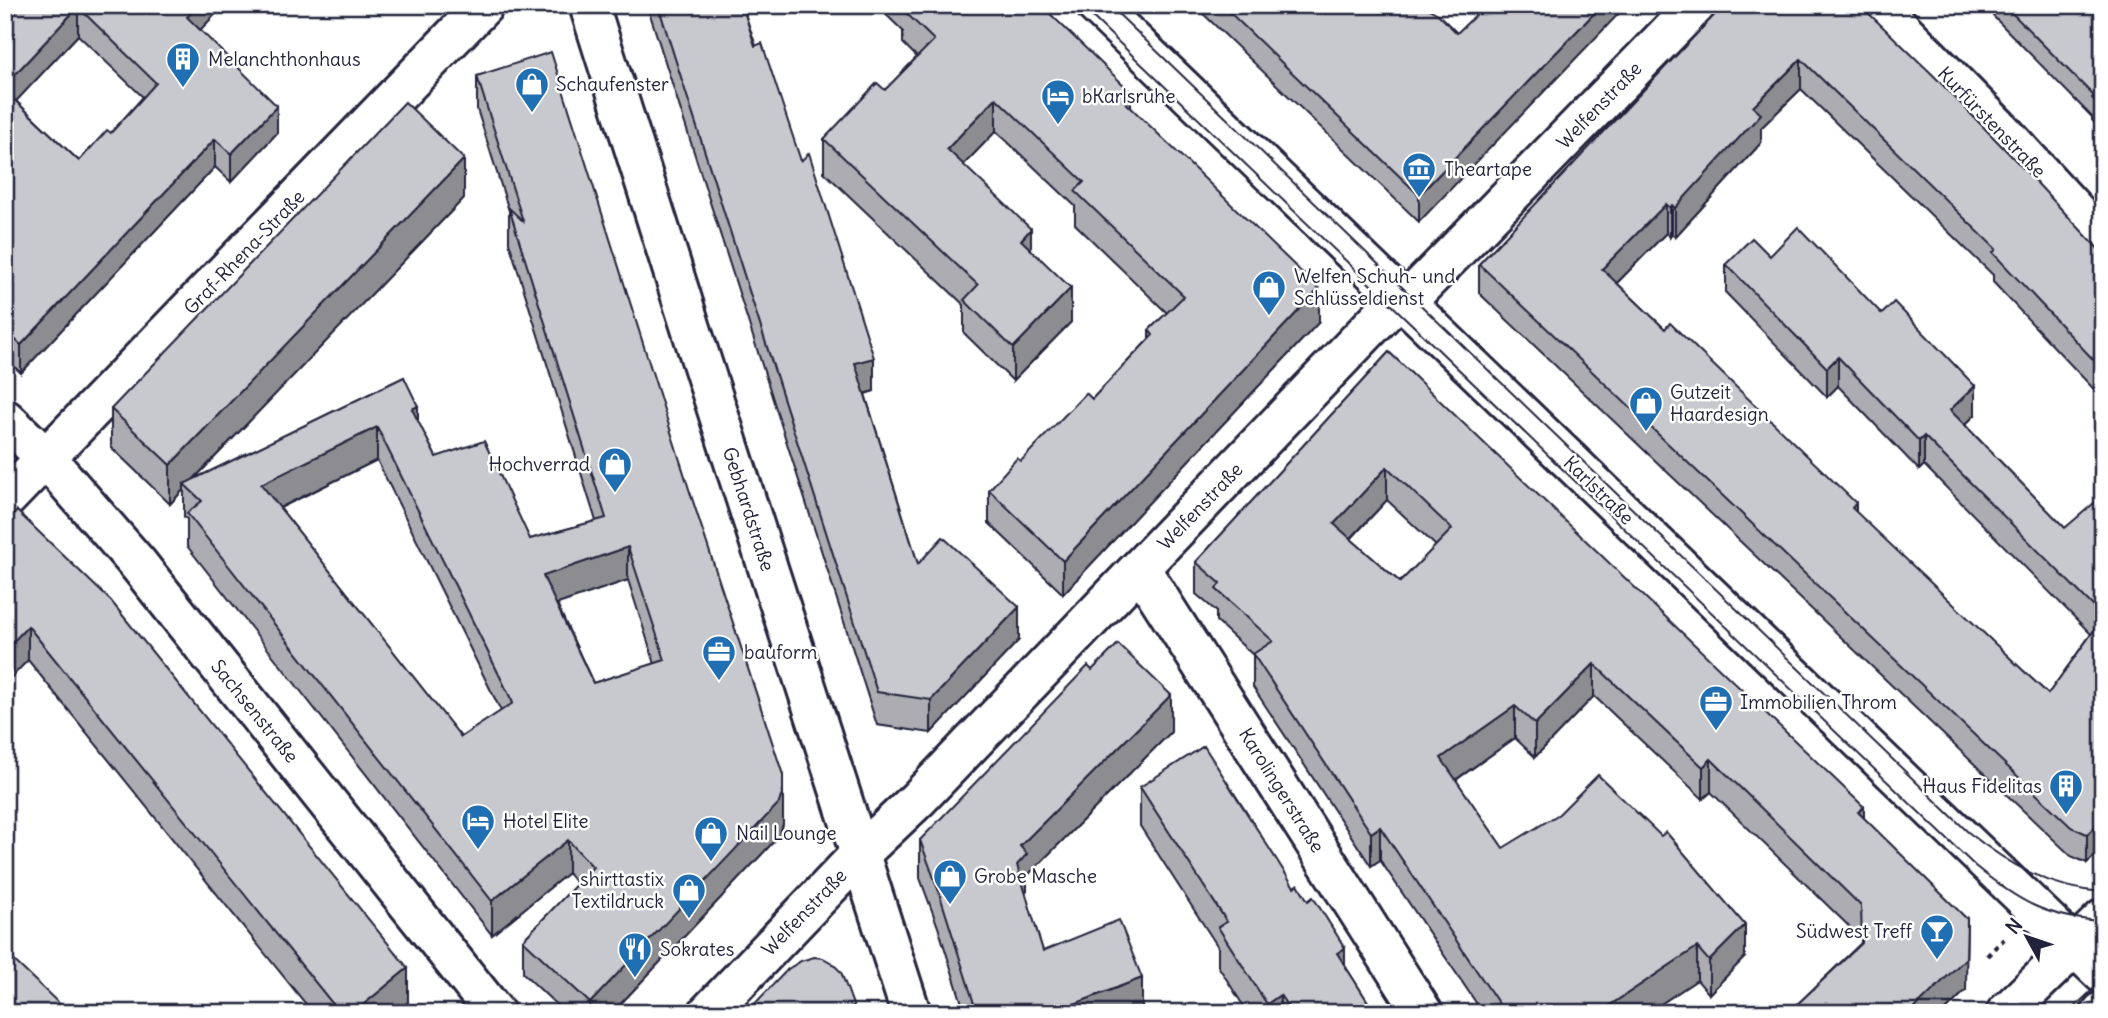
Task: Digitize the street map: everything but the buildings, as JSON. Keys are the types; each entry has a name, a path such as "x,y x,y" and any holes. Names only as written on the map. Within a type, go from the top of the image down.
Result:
{"street":[{"name":"Graf-Rhena-Straße","path":"5,500 484,5"},
{"name":"Gebhardstraße","path":"589,5 911,1013"},
{"name":"Karlstraße","path":"1096,5 1402,301 2089,944 2103,974"},
{"name":"Welfenstraße","path":"708,1013 861,853 918,799 1392,305 1412,296 1696,5"},
{"name":"Kurfürstenstraße","path":"1878,5 2001,130 2103,241"},
{"name":"Sachsenstraße","path":"5,419 46,458 138,564 495,1013"},
{"name":"Karolingerstraße","path":"1140,568 1423,1013"},
{"path":"2006,1013 2089,944 2103,919"}],"tram line":[{"path":"1080,5 1975,866 2005,889 2034,906 2065,916 2103,921"},
{"path":"1109,5 1968,832 2031,873 2065,886 2103,892"},
{"path":"2068,1013 2103,980"}],"place":[{"name":"Melanchthonhaus","path":"183,89"},
{"name":"Schaufenster","path":"532,114"},
{"name":"bKarlsruhe","path":"1058,126"},
{"name":"Theartape","path":"1419,199"},
{"name":"Welfen Schuh- und Schlüsseldienst","path":"1269,317"},
{"name":"Gutzeit Haardesign","path":"1646,433"},
{"name":"Hochverrad","path":"615,494"},
{"name":"bauform","path":"719,682"},
{"name":"Immobilien Throm","path":"1716,732"},
{"name":"Haus Fidelitas","path":"2066,816"},
{"name":"Hotel Elite","path":"478,851"},
{"name":"Nail Lounge","path":"711,863"},
{"name":"Grobe Masche","path":"950,906"},
{"name":"shirttastix Textildruck","path":"689,920"},
{"name":"Südwest Treff","path":"1937,961"},
{"name":"Sokrates","path":"635,979"}]}
